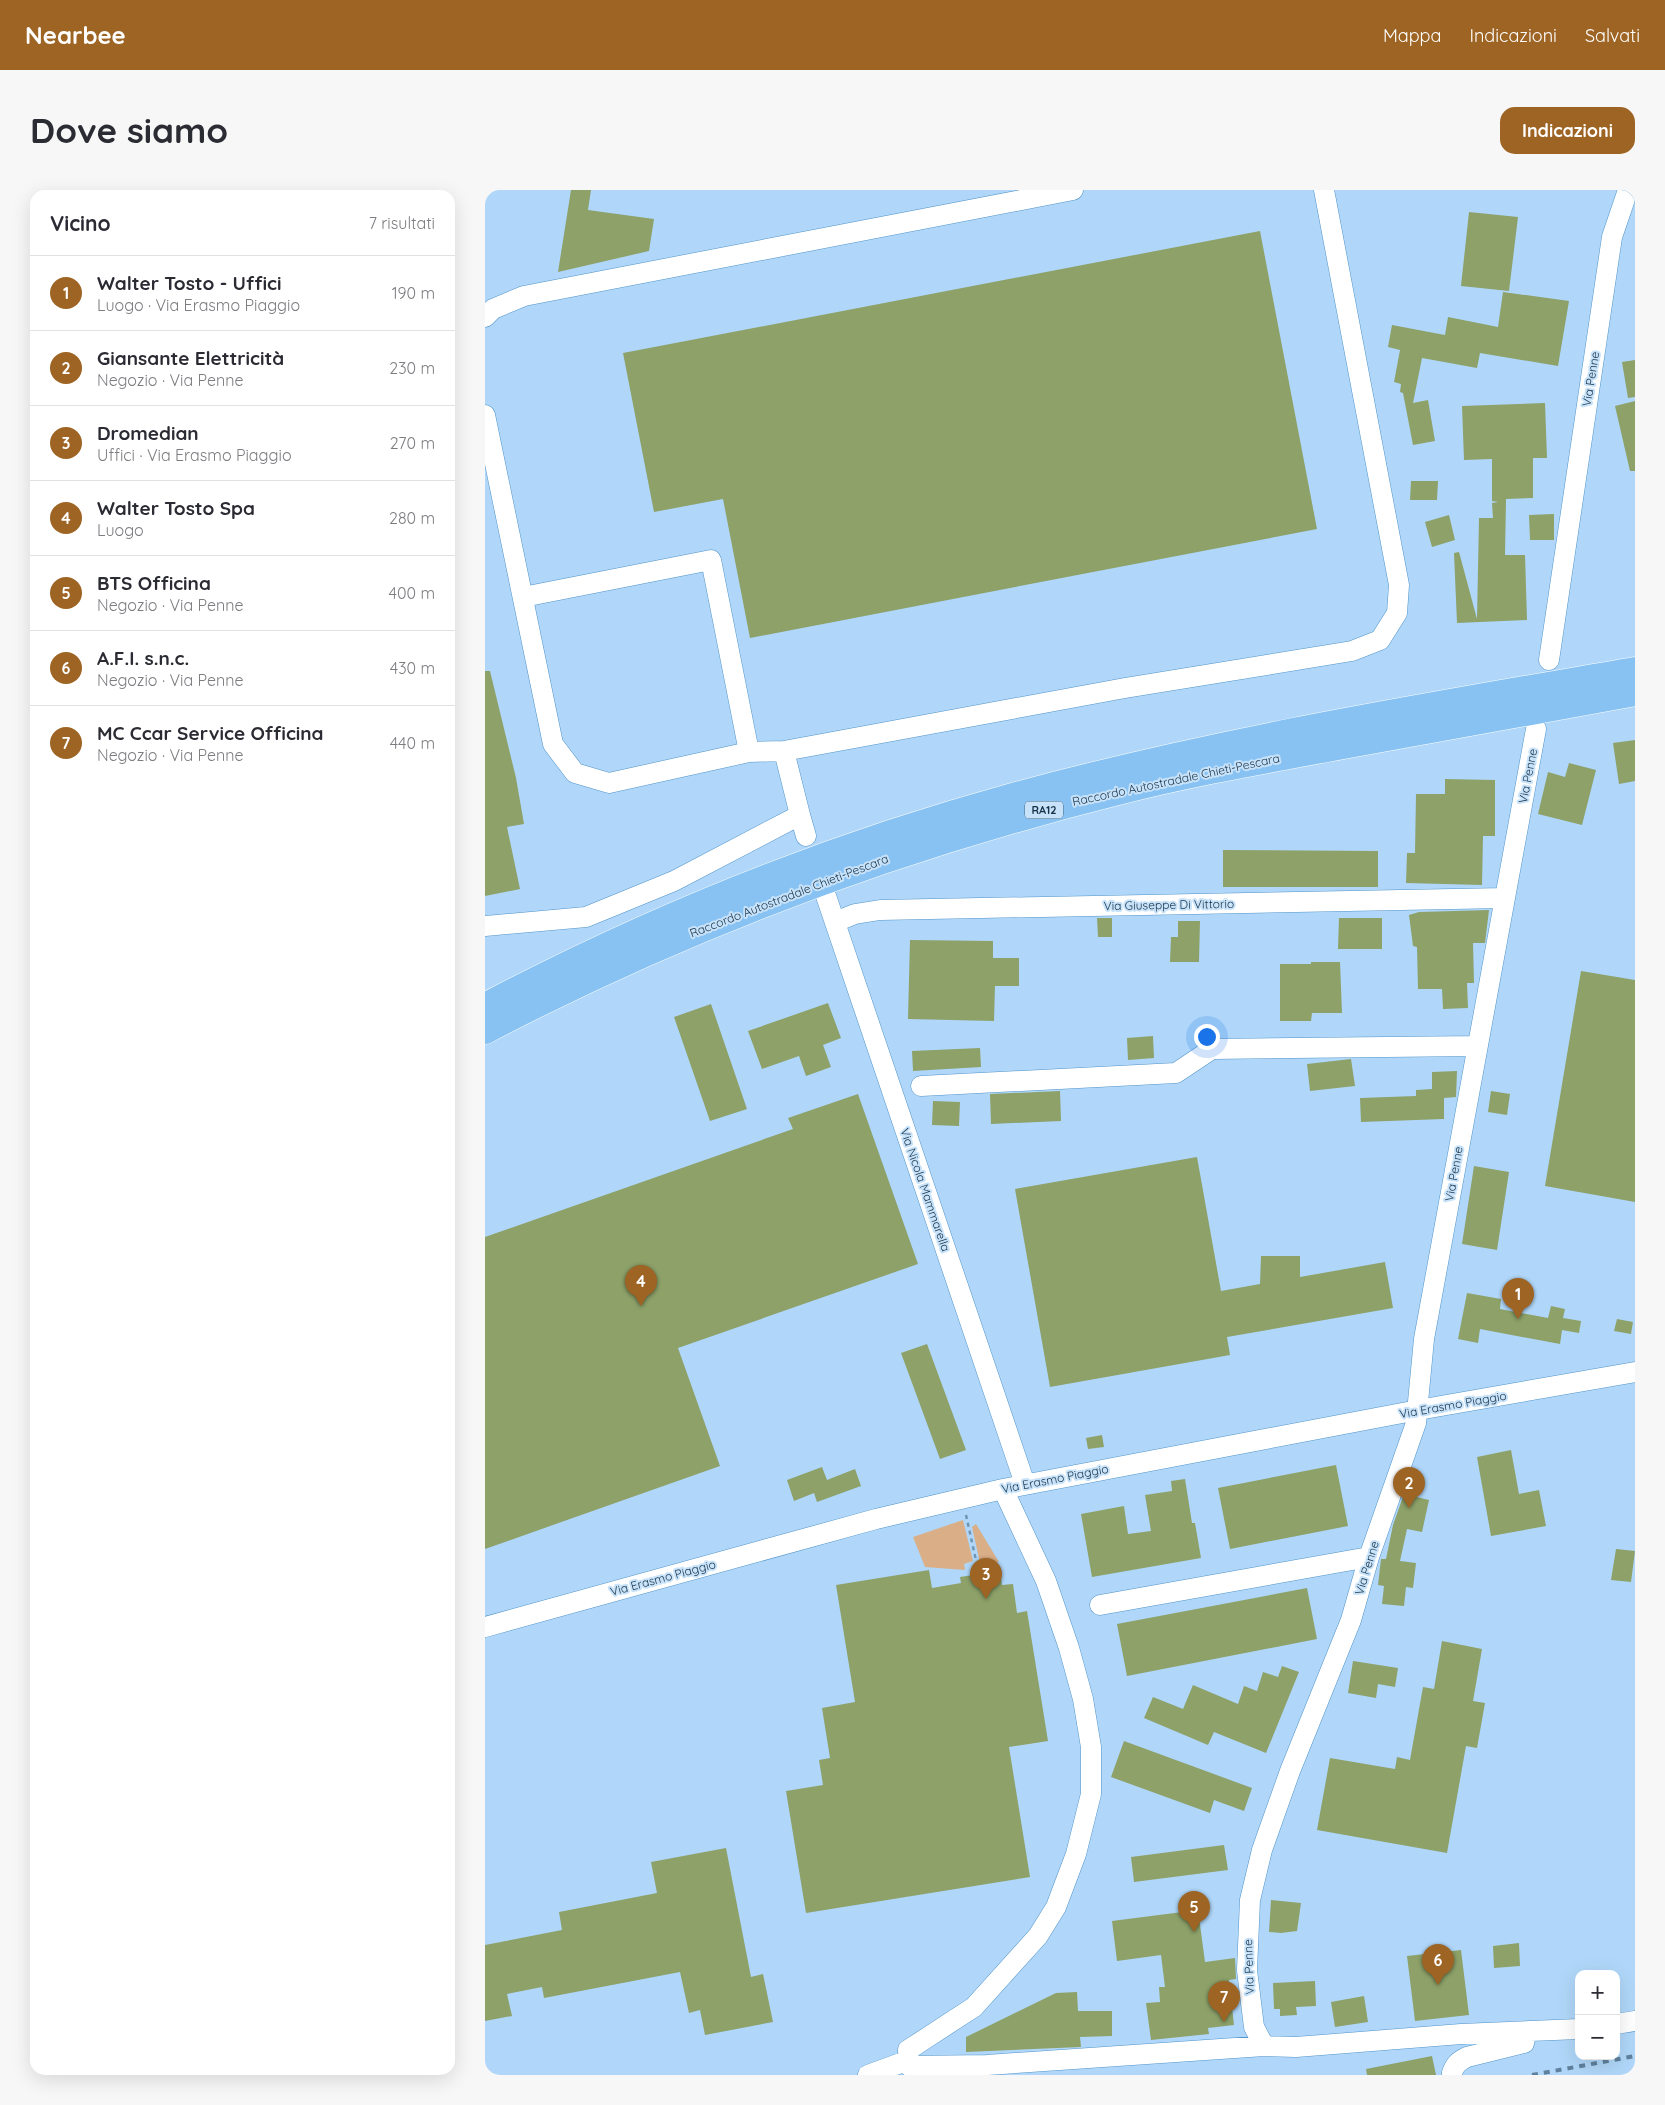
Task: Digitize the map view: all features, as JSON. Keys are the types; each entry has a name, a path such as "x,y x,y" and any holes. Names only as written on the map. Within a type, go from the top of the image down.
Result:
{"highway":[{"name":"Raccordo Autostradale Chieti-Pescara","path":"485,1007 581,958 744,888 893,833 994,802 1166,758 1384,716 1635,671"},
{"name":"Raccordo Autostradale Chieti-Pescara","path":"485,1030 603,972 711,924 908,850 987,826 1121,790 1175,778 1292,754 1635,692"}],"street":[{"path":"485,317 493,309 524,296 1073,190"},
{"path":"485,415 553,744 575,773 609,783 749,752 784,752 1125,688 1352,650 1380,640 1397,613 1399,585 1324,190"},
{"name":"Via Penne","path":"1549,660 1612,237 1628,190"},
{"path":"523,597 711,560 749,752"},
{"name":"Via Penne","path":"1264,2046 1254,2027 1247,1970 1249,1900 1265,1841 1289,1771 1351,1620 1369,1557 1416,1423 1424,1339 1536,729"},
{"path":"784,752 806,836"},
{"path":"485,926 587,918 673,880 800,815"},
{"name":"Via Nicola Mammarella","path":"826,896 1025,1484"},
{"name":"Via Giuseppe Di Vittorio","path":"835,922 855,914 880,910 1505,898"},
{"path":"921,1086 1176,1073 1212,1049 1478,1046"},
{"name":"Via Erasmo Piaggio","path":"485,1627 876,1519 1025,1484 1418,1410 1635,1372"},
{"path":"1003,1489 1046,1581 1069,1648 1083,1699 1091,1747 1091,1794 1077,1854 1056,1907 1039,1936 974,2007 908,2050 909,2066 987,2065 1461,2034 1575,2030"},
{"path":"1101,1605 1369,1557"},
{"path":"1620,2023 1635,2021"},
{"path":"1452,2072 1460,2060 1467,2057 1524,2043 1527,2032"},
{"path":"868,2075 909,2060"}],"path":[{"path":"962,1499 979,1574"}],"shaded area":[{"path":"963,1520 973,1561 964,1564 965,1570 925,1567 913,1537"},
{"path":"976,1524 999,1562 980,1563 972,1527"}],"building":[{"path":"571,190 591,190 588,210 654,219 649,251 558,272"},
{"path":"1469,212 1518,217 1509,291 1461,286"},
{"path":"1260,231 1317,529 750,638 723,499 654,512 623,353"},
{"path":"1503,292 1569,301 1558,366 1480,353 1477,368 1422,358 1413,403 1428,400 1435,441 1413,445 1403,393 1400,392 1401,384 1394,382 1400,350 1388,347 1392,325 1445,335 1448,317 1498,327"},
{"path":"1635,360 1635,397 1628,398 1622,362"},
{"path":"1635,401 1635,471 1630,471 1615,406"},
{"path":"1545,403 1547,458 1533,458 1533,498 1506,499 1505,555 1525,555 1527,620 1457,623 1454,553 1459,552 1477,619 1479,518 1493,518 1492,503 1498,502 1492,501 1492,459 1464,460 1462,406"},
{"path":"1411,481 1438,481 1437,500 1410,500"},
{"path":"1554,514 1554,540 1530,540 1529,515"},
{"path":"1449,515 1455,540 1432,547 1425,522"},
{"path":"485,671 490,671 516,778 524,824 507,827 520,889 485,896"},
{"path":"1635,740 1635,781 1619,784 1613,743"},
{"path":"1569,763 1596,770 1582,825 1538,814 1548,772 1565,777"},
{"path":"1445,779 1495,780 1495,836 1483,836 1482,885 1406,883 1407,853 1415,853 1416,794 1445,794"},
{"path":"1223,850 1378,851 1378,887 1223,887"},
{"path":"1489,910 1485,943 1473,943 1474,983 1467,983 1468,1008 1443,1009 1442,989 1418,989 1417,947 1413,946 1409,915 1419,912"},
{"path":"1097,918 1112,918 1112,937 1098,937"},
{"path":"1339,918 1382,918 1382,949 1338,949"},
{"path":"1178,921 1200,921 1199,962 1170,962 1171,937 1178,937"},
{"path":"910,940 993,941 993,958 1019,958 1019,986 995,986 994,1021 908,1019"},
{"path":"1311,962 1340,962 1342,1013 1312,1013 1311,1021 1280,1021 1280,964 1311,964"},
{"path":"1581,971 1635,980 1635,1202 1545,1186"},
{"path":"828,1003 841,1038 823,1045 831,1067 806,1076 799,1056 762,1069 748,1031"},
{"path":"711,1004 747,1109 710,1121 674,1017"},
{"path":"1153,1036 1154,1058 1128,1060 1127,1038"},
{"path":"980,1048 981,1067 913,1071 912,1051"},
{"path":"1351,1059 1355,1086 1310,1091 1307,1064"},
{"path":"1457,1071 1456,1097 1444,1098 1444,1119 1361,1122 1360,1098 1416,1096 1416,1090 1432,1089 1432,1072"},
{"path":"1060,1091 1061,1121 991,1124 990,1094"},
{"path":"1491,1091 1510,1094 1507,1115 1488,1112"},
{"path":"858,1094 918,1264 678,1348 720,1466 485,1549 485,1237 793,1129 788,1118"},
{"path":"933,1101 960,1102 959,1126 932,1125"},
{"path":"1197,1157 1221,1291 1260,1284 1261,1256 1300,1256 1300,1277 1385,1262 1393,1308 1227,1337 1230,1355 1050,1387 1015,1189"},
{"path":"1474,1166 1509,1172 1497,1250 1462,1244"},
{"path":"1467,1293 1501,1299 1500,1309 1548,1318 1551,1306 1565,1309 1563,1318 1581,1321 1579,1333 1562,1330 1560,1344 1480,1329 1478,1343 1458,1339"},
{"path":"1617,1319 1633,1322 1631,1334 1614,1331"},
{"path":"927,1344 966,1450 940,1459 901,1353"},
{"path":"1102,1435 1104,1447 1088,1449 1086,1438"},
{"path":"1511,1450 1519,1494 1539,1490 1546,1526 1491,1536 1477,1457"},
{"path":"1336,1465 1348,1526 1230,1549 1218,1488"},
{"path":"822,1467 827,1480 855,1469 861,1486 817,1502 814,1493 794,1501 787,1480"},
{"path":"1185,1479 1192,1523 1195,1523 1201,1558 1092,1577 1081,1514 1124,1506 1128,1534 1151,1531 1145,1495 1172,1491 1171,1481"},
{"path":"1404,1494 1429,1500 1422,1532 1407,1529 1400,1561 1416,1563 1413,1588 1406,1587 1404,1606 1382,1604 1384,1586 1378,1585 1381,1559 1386,1559 1393,1525"},
{"path":"1616,1549 1635,1551 1631,1582 1611,1580"},
{"path":"929,1570 932,1588 961,1583 960,1577 1000,1571 1002,1585 1013,1584 1017,1613 1027,1611 1048,1741 1009,1747 1030,1877 806,1913 786,1791 823,1785 819,1760 830,1758 822,1708 855,1702 836,1585"},
{"path":"1307,1588 1317,1639 1127,1676 1117,1624"},
{"path":"1442,1641 1482,1649 1473,1701 1485,1703 1477,1748 1466,1746 1447,1853 1317,1830 1330,1758 1395,1769 1397,1757 1410,1760 1423,1687 1434,1689"},
{"path":"1353,1661 1398,1668 1395,1687 1378,1684 1376,1698 1348,1693"},
{"path":"1282,1666 1299,1672 1266,1753 1214,1732 1208,1745 1144,1718 1153,1697 1183,1709 1193,1685 1238,1704 1244,1686 1257,1691 1263,1672 1278,1677"},
{"path":"1124,1741 1252,1788 1244,1811 1214,1800 1210,1813 1111,1777"},
{"path":"1224,1845 1228,1870 1134,1882 1131,1857"},
{"path":"726,1848 751,1977 763,1974 773,2022 705,2035 700,2010 689,2013 680,1972 544,1998 542,1987 507,1994 512,2016 485,2021 485,1945 562,1930 559,1912 657,1893 651,1862"},
{"path":"1271,1900 1301,1903 1297,1931 1269,1932"},
{"path":"1198,1910 1205,1962 1235,1958 1236,1979 1229,1980 1234,2025 1208,2028 1209,2034 1151,2040 1146,2003 1160,2002 1159,1987 1165,1987 1161,1955 1117,1961 1112,1921"},
{"path":"1519,1943 1520,1966 1494,1968 1493,1946"},
{"path":"1461,1950 1469,2015 1415,2021 1407,1956"},
{"path":"1315,1981 1316,2006 1296,2007 1297,2015 1280,2016 1280,2009 1274,2009 1273,1983"},
{"path":"1077,1992 1078,2011 1112,2011 1112,2036 1080,2037 1081,2047 966,2052 966,2037 1056,1993"},
{"path":"1364,1996 1368,2022 1335,2027 1331,2002"},
{"path":"1432,2056 1436,2075 1367,2075 1366,2069"}],"railway":[{"path":"1532,2075 1635,2056"}],"place":[{"name":"Walter Tosto Spa","path":"641,1306"},
{"name":"Walter Tosto - Uffici","path":"1518,1319"},
{"name":"Giansante Elettricità","path":"1409,1508"},
{"name":"Dromedian","path":"986,1599"},
{"name":"BTS Officina","path":"1194,1932"},
{"name":"A.F.I. s.n.c.","path":"1438,1985"},
{"name":"MC Ccar Service Officina","path":"1224,2022"}]}
